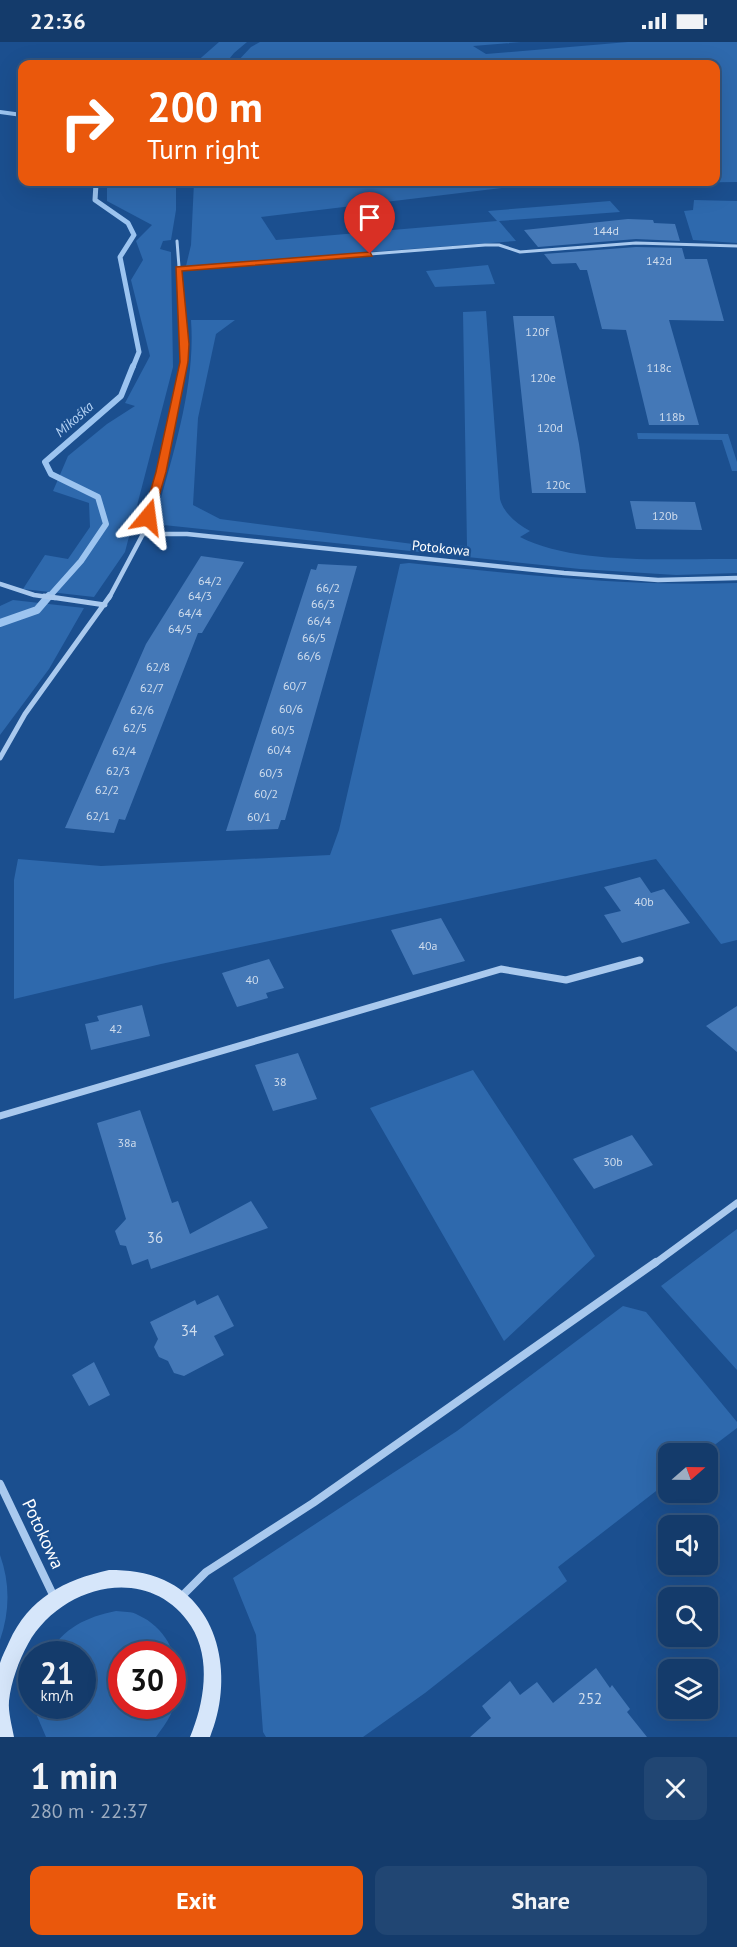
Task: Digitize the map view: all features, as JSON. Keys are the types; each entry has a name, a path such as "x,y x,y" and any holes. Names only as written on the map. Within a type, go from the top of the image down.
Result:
{"street":[{"path":"0,758 25,714 105,605 127,568 143,534 161,472 184,362 185,344 177,241"},
{"path":"178,269 485,245 499,245 520,252 636,243 737,246"},
{"name":"Potokowa","path":"143,534 187,534 658,580 737,578"},
{"path":"0,584 34,595 105,605"},
{"path":"0,1116 501,969 516,969 568,980 639,960"},
{"path":"180,1599 206,1572 312,1503 630,1282 737,1203"},
{"name":"Potokowa","path":"0,1484 55,1599"},
{"path":"4,1737 0,1702 5,1672 17,1644 34,1619 55,1599 87,1583 120,1577 152,1582 180,1599 201,1625 213,1658 213,1696 200,1737"}],"shaded area":[{"path":"219,42 247,42 228,60 199,60"},
{"path":"260,42 521,42 473,46 486,54 628,42 737,42 737,182 720,182 720,60 239,60 251,47"},
{"path":"107,186 176,186 176,210 171,240 163,241 160,249 171,252 173,367 125,552 94,597 23,589 45,555 68,559 90,527 89,503 53,491 68,456 107,424 135,406 125,403 150,356 131,280 143,260 136,241 152,225 107,201"},
{"path":"194,186 519,186 261,217 276,240 497,221 488,211 610,201 620,212 499,221 516,241 186,266 191,245"},
{"path":"694,200 737,201 737,243 693,240 684,211 693,210"},
{"path":"488,265 495,284 435,287 426,271"},
{"path":"486,311 500,499 512,518 530,531 520,537 569,553 596,556 737,559 737,573 676,575 580,569 154,524 186,397 192,346 191,320 235,320 216,334 198,418 193,505 220,519 413,544 467,546 463,312"},
{"path":"637,433 728,434 737,462 737,471 732,471 722,440 638,439"},
{"path":"400,564 614,581 737,583 737,940 721,944 656,859 161,964 14,999 14,880 18,859 101,866 330,855 339,830"},
{"path":"13,600 84,608 49,669 0,735 0,606"},
{"path":"473,1070 595,1256 504,1341 370,1108"},
{"path":"737,1229 737,1370 661,1286"},
{"path":"623,1306 646,1312 737,1422 737,1428 717,1443 658,1443 658,1490 558,1567 567,1581 425,1693 363,1737 266,1737 263,1732 256,1635 233,1578 457,1431"},
{"path":"0,1555 6,1576 8,1597 6,1618 0,1640"},
{"path":"116,1611 130,1612 151,1623 167,1641 108,1641 108,1719 168,1719 156,1737 46,1737 38,1719 96,1719 96,1641 58,1641 86,1620"}],"building":[{"path":"628,219 675,224 680,241 636,239 538,247 524,230"},
{"path":"636,247 682,248 685,259 707,259 724,321 669,320 699,425 649,425 626,330 602,329 587,270 580,270 576,263 552,264 544,254"},
{"path":"513,316 554,316 579,444 586,493 532,493"},
{"path":"630,501 695,502 702,530 636,529"},
{"path":"201,556 244,562 202,633 198,633 125,820 119,819 114,833 65,828 146,644"},
{"path":"318,564 357,566 285,820 281,820 278,829 226,831 311,569 316,570"},
{"path":"640,877 651,893 664,889 690,923 622,943 604,915 621,911 604,887"},
{"path":"441,918 465,961 413,975 391,930"},
{"path":"269,959 284,988 266,993 268,998 237,1007 222,973"},
{"path":"142,1005 150,1036 91,1050 85,1024 99,1021 97,1016"},
{"path":"737,1006 737,1052 706,1026"},
{"path":"298,1053 317,1099 273,1111 255,1065"},
{"path":"140,1110 172,1203 178,1201 190,1234 251,1201 268,1228 151,1269 148,1259 132,1265 126,1246 120,1245 115,1231 126,1219 97,1123"},
{"path":"632,1135 653,1165 594,1189 573,1159"},
{"path":"218,1295 234,1326 214,1336 224,1355 184,1376 174,1373 168,1361 159,1357 154,1347 158,1339 150,1322 195,1300 197,1305"},
{"path":"94,1362 110,1395 89,1406 72,1375"},
{"path":"596,1668 610,1688 612,1685 630,1709 627,1712 647,1737 470,1737 491,1718 482,1706 510,1681 520,1695 537,1682 553,1703"}],"waterway":[{"name":"Mikośka","path":"0,112 18,114"},
{"name":"Mikośka","path":"96,186 95,200 128,223 134,235 120,257 139,352 133,367"},
{"name":"Mikośka","path":"48,598 81,561 106,524 98,497 51,474 45,462 121,396 133,366"},
{"name":"Mikośka","path":"0,623 37,610 49,596"}],"route":[{"path":"148,517 161,472 184,362 185,344 178,269 370,254"}]}
